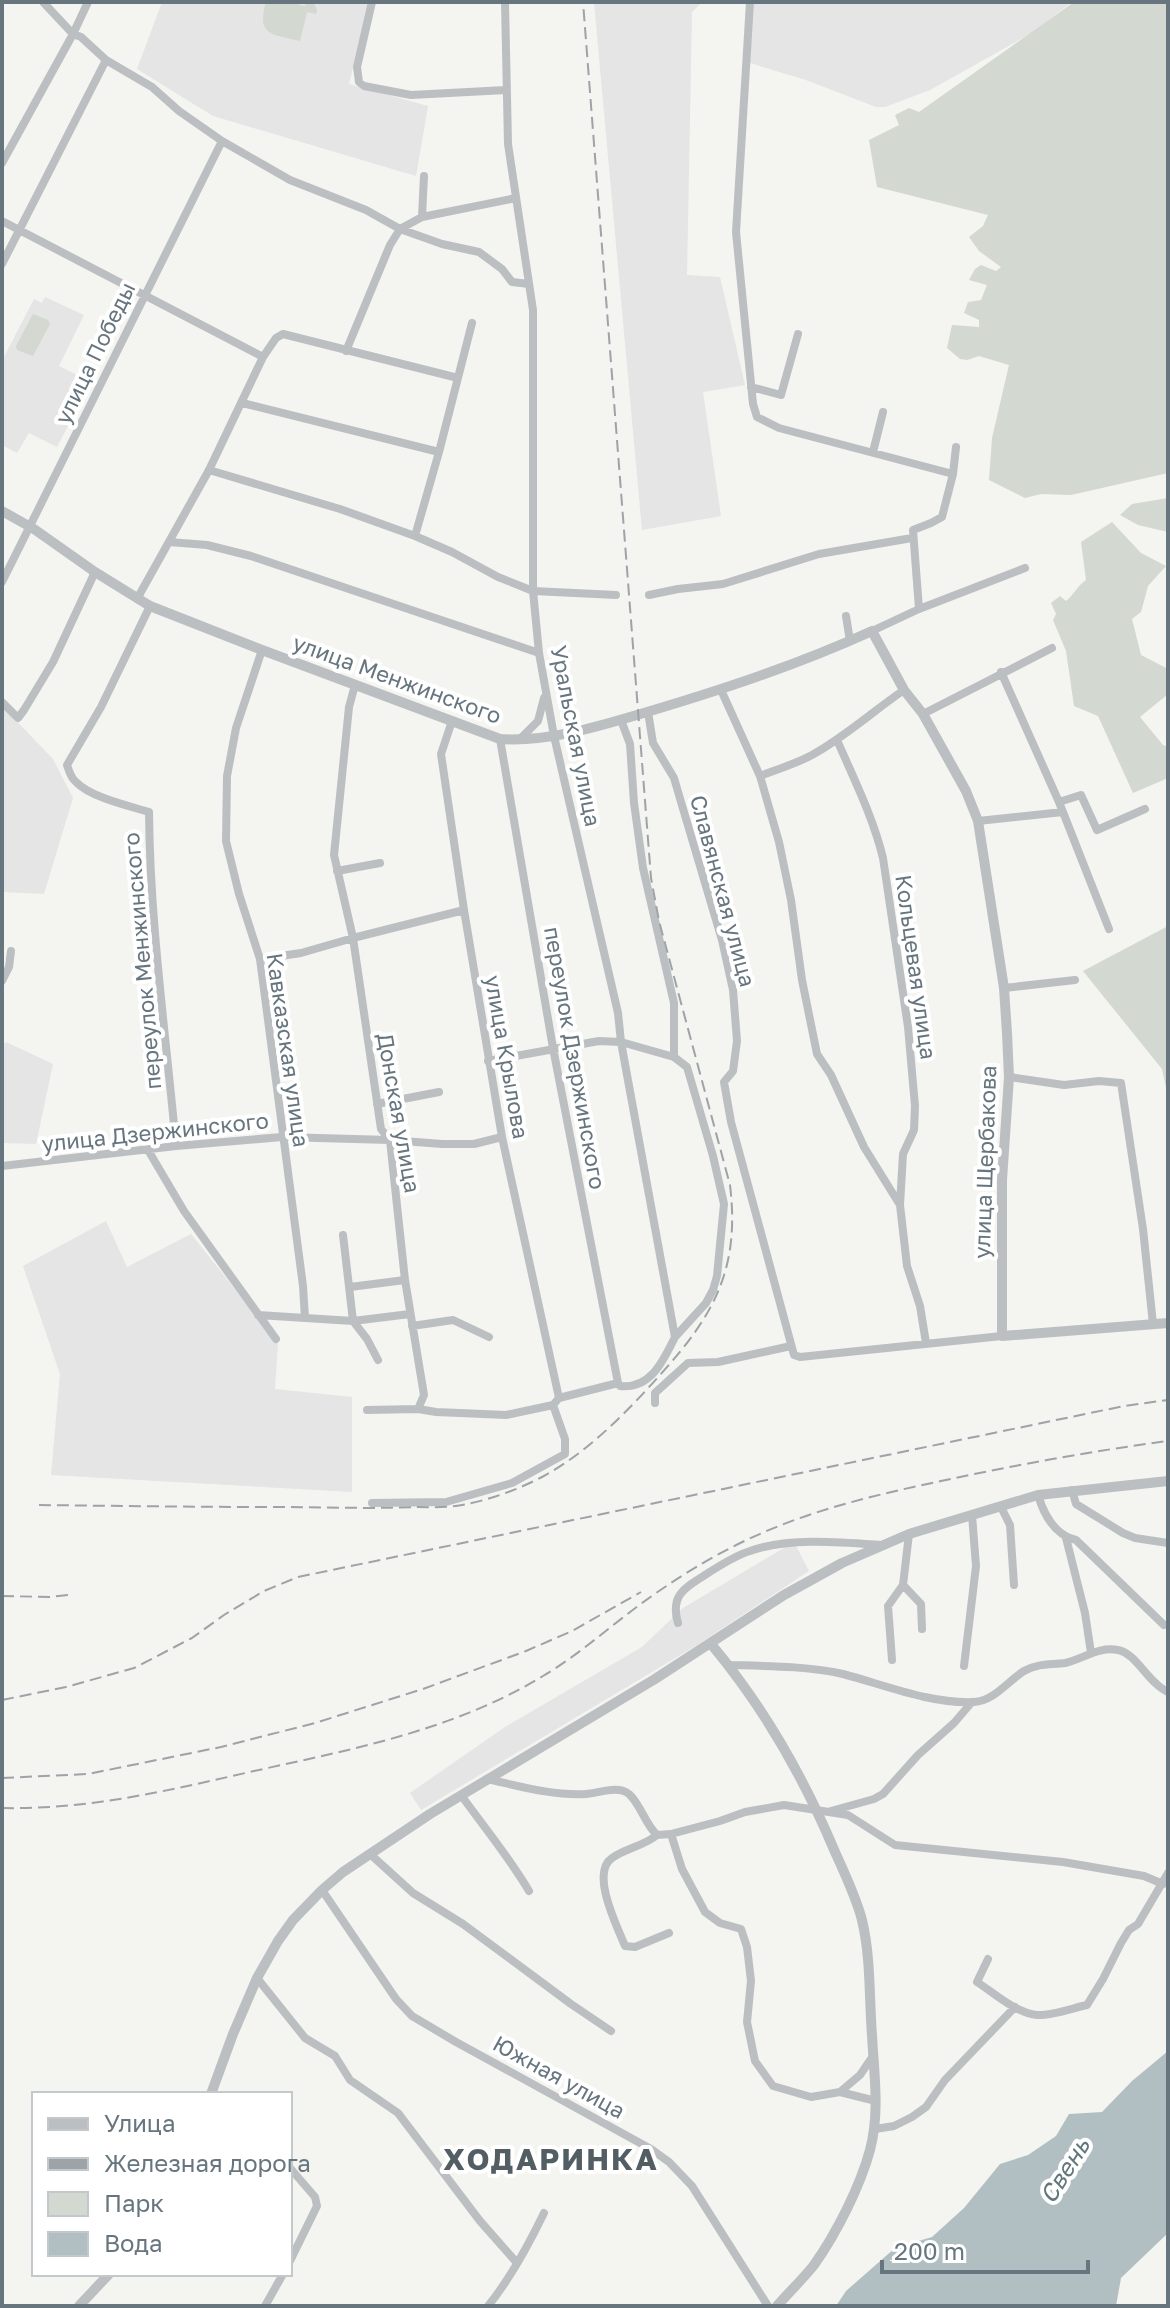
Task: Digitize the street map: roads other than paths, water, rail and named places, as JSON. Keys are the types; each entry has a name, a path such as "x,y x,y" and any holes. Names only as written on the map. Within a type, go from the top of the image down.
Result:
{"street":[{"path":"43,2 73,34 81,37 106,60 152,87 179,111 222,141 290,180 366,210 400,229 442,244 479,252 502,269 512,282 529,284"},
{"path":"2,163 88,2"},
{"path":"372,2 357,67 359,82 364,86 411,95 506,90"},
{"name":"Уральская улица","path":"505,2 508,144 533,310 533,591 539,653 554,736 618,1013 675,1337"},
{"path":"750,2 736,232 751,387 757,417 768,424 953,474"},
{"path":"2,264 106,60"},
{"name":"улица Победы","path":"2,582 222,141"},
{"path":"422,217 424,176"},
{"path":"346,351 390,245 400,229 422,217 516,198"},
{"path":"2,221 263,357"},
{"path":"415,536 472,323"},
{"path":"137,599 209,470 263,357 276,338 283,334 458,378"},
{"path":"751,387 781,395 798,334"},
{"path":"242,403 439,452"},
{"path":"873,452 883,412"},
{"path":"919,609 913,530 942,517 956,447"},
{"path":"209,470 340,509 415,536 533,591 616,595"},
{"name":"улица Менжинского","path":"2,511 150,606 500,739 554,736 721,690 777,671 919,609 1025,568"},
{"path":"649,595 723,584 819,554 912,538"},
{"path":"169,542 207,545 251,556 539,653"},
{"path":"2,702 18,718 53,662 95,572"},
{"name":"переулок Менжинского","path":"150,606 101,707 67,765 73,780 81,786 112,801 149,812 158,976 176,1146"},
{"path":"846,616 850,641"},
{"name":"улица Щербакова","path":"872,631 966,791 978,821 1004,988 1009,1077 1002,1180 1002,1336"},
{"path":"923,714 1052,648"},
{"name":"Кавказская улица","path":"262,650 236,728 227,776 226,841 260,959 305,1318"},
{"path":"1001,672 1059,802 1109,929"},
{"name":"Донская улица","path":"355,685 349,707 334,855 353,938 381,1129 390,1140 405,1280 424,1395 418,1409"},
{"name":"Кольцевая улица","path":"721,690 760,776 779,842 817,1054 831,1075 864,1147 900,1205"},
{"path":"760,776 809,757 904,690"},
{"path":"519,740 538,721 545,693"},
{"name":"Славянская улица","path":"648,712 653,743 674,778 731,977 737,1041 733,1071 724,1082 731,1122 794,1355 800,1357 926,1343"},
{"path":"621,720 630,744 643,868 674,1003 674,1057"},
{"name":"улица Крылова","path":"372,1503 446,1502 512,1483 565,1454 565,1439 502,1137 464,910 441,754 452,721"},
{"name":"переулок Дзержинского","path":"500,739 553,1048 618,1383"},
{"name":"Кольцевая улица","path":"837,740 865,804 883,858 908,1027 914,1130 903,1154 900,1205 907,1266 920,1306 926,1343"},
{"path":"1059,802 1081,795 1097,830 1145,809"},
{"path":"978,821 1063,812"},
{"path":"337,871 380,863"},
{"path":"260,959 301,953 464,910"},
{"path":"2,981 9,967 11,951"},
{"path":"1004,988 1075,980"},
{"path":"367,1410 418,1409 506,1415 618,1383 630,1387 642,1383 652,1376 675,1337 706,1303 713,1290 724,1204 687,1067 674,1057 621,1042 599,1041 488,1061"},
{"path":"1009,1077 1064,1085 1099,1081 1121,1083 1143,1229 1153,1324"},
{"path":"377,1104 439,1092"},
{"name":"улица Дзержинского","path":"2,1166 282,1137 474,1144 502,1137"},
{"path":"148,1150 184,1211 276,1339"},
{"path":"343,1235 353,1321 378,1360"},
{"path":"350,1287 405,1280"},
{"path":"258,1315 353,1321 410,1314"},
{"path":"412,1326 453,1320 489,1337"},
{"path":"926,1343 1168,1323"},
{"path":"655,1403 655,1393 688,1363 718,1362 791,1346"},
{"path":"212,2092 257,1978 293,1920 343,1872 486,1779 711,1644 784,1595 882,1545 1038,1495 1168,1481"},
{"path":"1072,1490 1076,1504 1123,1533 1168,1543"},
{"path":"1038,1495 1042,1510 1052,1526 1066,1538 1076,1540 1164,1625"},
{"path":"1001,1507 1010,1525 1014,1585"},
{"path":"964,1666 976,1566 972,1515"},
{"path":"892,1660 888,1606 903,1585 909,1534"},
{"path":"1066,1538 1079,1585 1091,1653"},
{"path":"678,1623 675,1607 678,1596 696,1581 749,1551 801,1541 882,1545"},
{"path":"903,1585 921,1604 922,1629"},
{"path":"711,1644 769,1723 817,1809 855,1898 862,1920 869,1971 876,2101 875,2129 869,2153 856,2189 833,2233 813,2266 777,2306"},
{"path":"728,1665 833,1672 918,1695 972,1702 989,1699 1027,1669 1064,1663 1114,1649 1121,1650 1161,1689 1168,1692"},
{"path":"830,1811 883,1794 972,1702"},
{"path":"486,1779 553,1792 584,1794 620,1789 630,1795 657,1835"},
{"path":"461,1795 510,1860 529,1891"},
{"path":"669,1933 635,1947 625,1946 604,1886 602,1871 610,1859 657,1835 671,1834 767,1806 784,1805 848,1815 895,1845 1063,1862 1144,1876 1163,1884"},
{"path":"671,1834 682,1869 705,1912 720,1923 741,1929 747,1947 751,1981 747,2022 755,2061 773,2086 811,2097 840,2092 876,2101"},
{"path":"370,1854 413,1893 463,1924 611,2031"},
{"path":"988,1959 977,1982 1015,2007 1035,2015 1087,2005 1129,1930 1138,1924 1168,1873"},
{"name":"Южная улица","path":"322,1890 396,1999 412,2016 651,2149 669,2162 692,2186 768,2306"},
{"path":"257,1978 305,2038 335,2056 350,2080 398,2113 480,2221 517,2263"},
{"path":"875,2129 894,2126 926,2107 945,2080 1015,2007"},
{"path":"840,2092 860,2075 873,2056"},
{"path":"292,2170 315,2197 317,2206 292,2257"},
{"path":"488,2306 517,2263 544,2213"},
{"path":"79,2306 107,2276"},
{"path":"265,2306 282,2276"}],"water":[{"name":"Свень","path":"1168,2051 1168,2233 1121,2278 1116,2306 836,2306 846,2291 895,2248 932,2237 964,2208 1000,2164 1028,2155 1056,2136 1069,2114 1102,2112 1132,2081"}],"railway":[{"path":"39,1505 438,1507 493,1497 532,1482 559,1467 634,1404 696,1331 709,1310 727,1266 731,1241 730,1185 659,921 651,878 583,2"},
{"path":"2,1700 66,1687 134,1668 192,1638 264,1591 298,1577 1124,1406 1168,1400"},
{"path":"2,1808 66,1806 129,1797 403,1736 509,1695 568,1660 682,1576 729,1548 784,1524 850,1502 918,1486 997,1469 1168,1441"},
{"path":"2,1778 88,1774 221,1747 315,1723 423,1689 526,1651 572,1631 641,1592"},
{"path":"2,1596 68,1595"}],"district":[{"name":"ХОДАРИНКА","path":"551,2160"}]}
